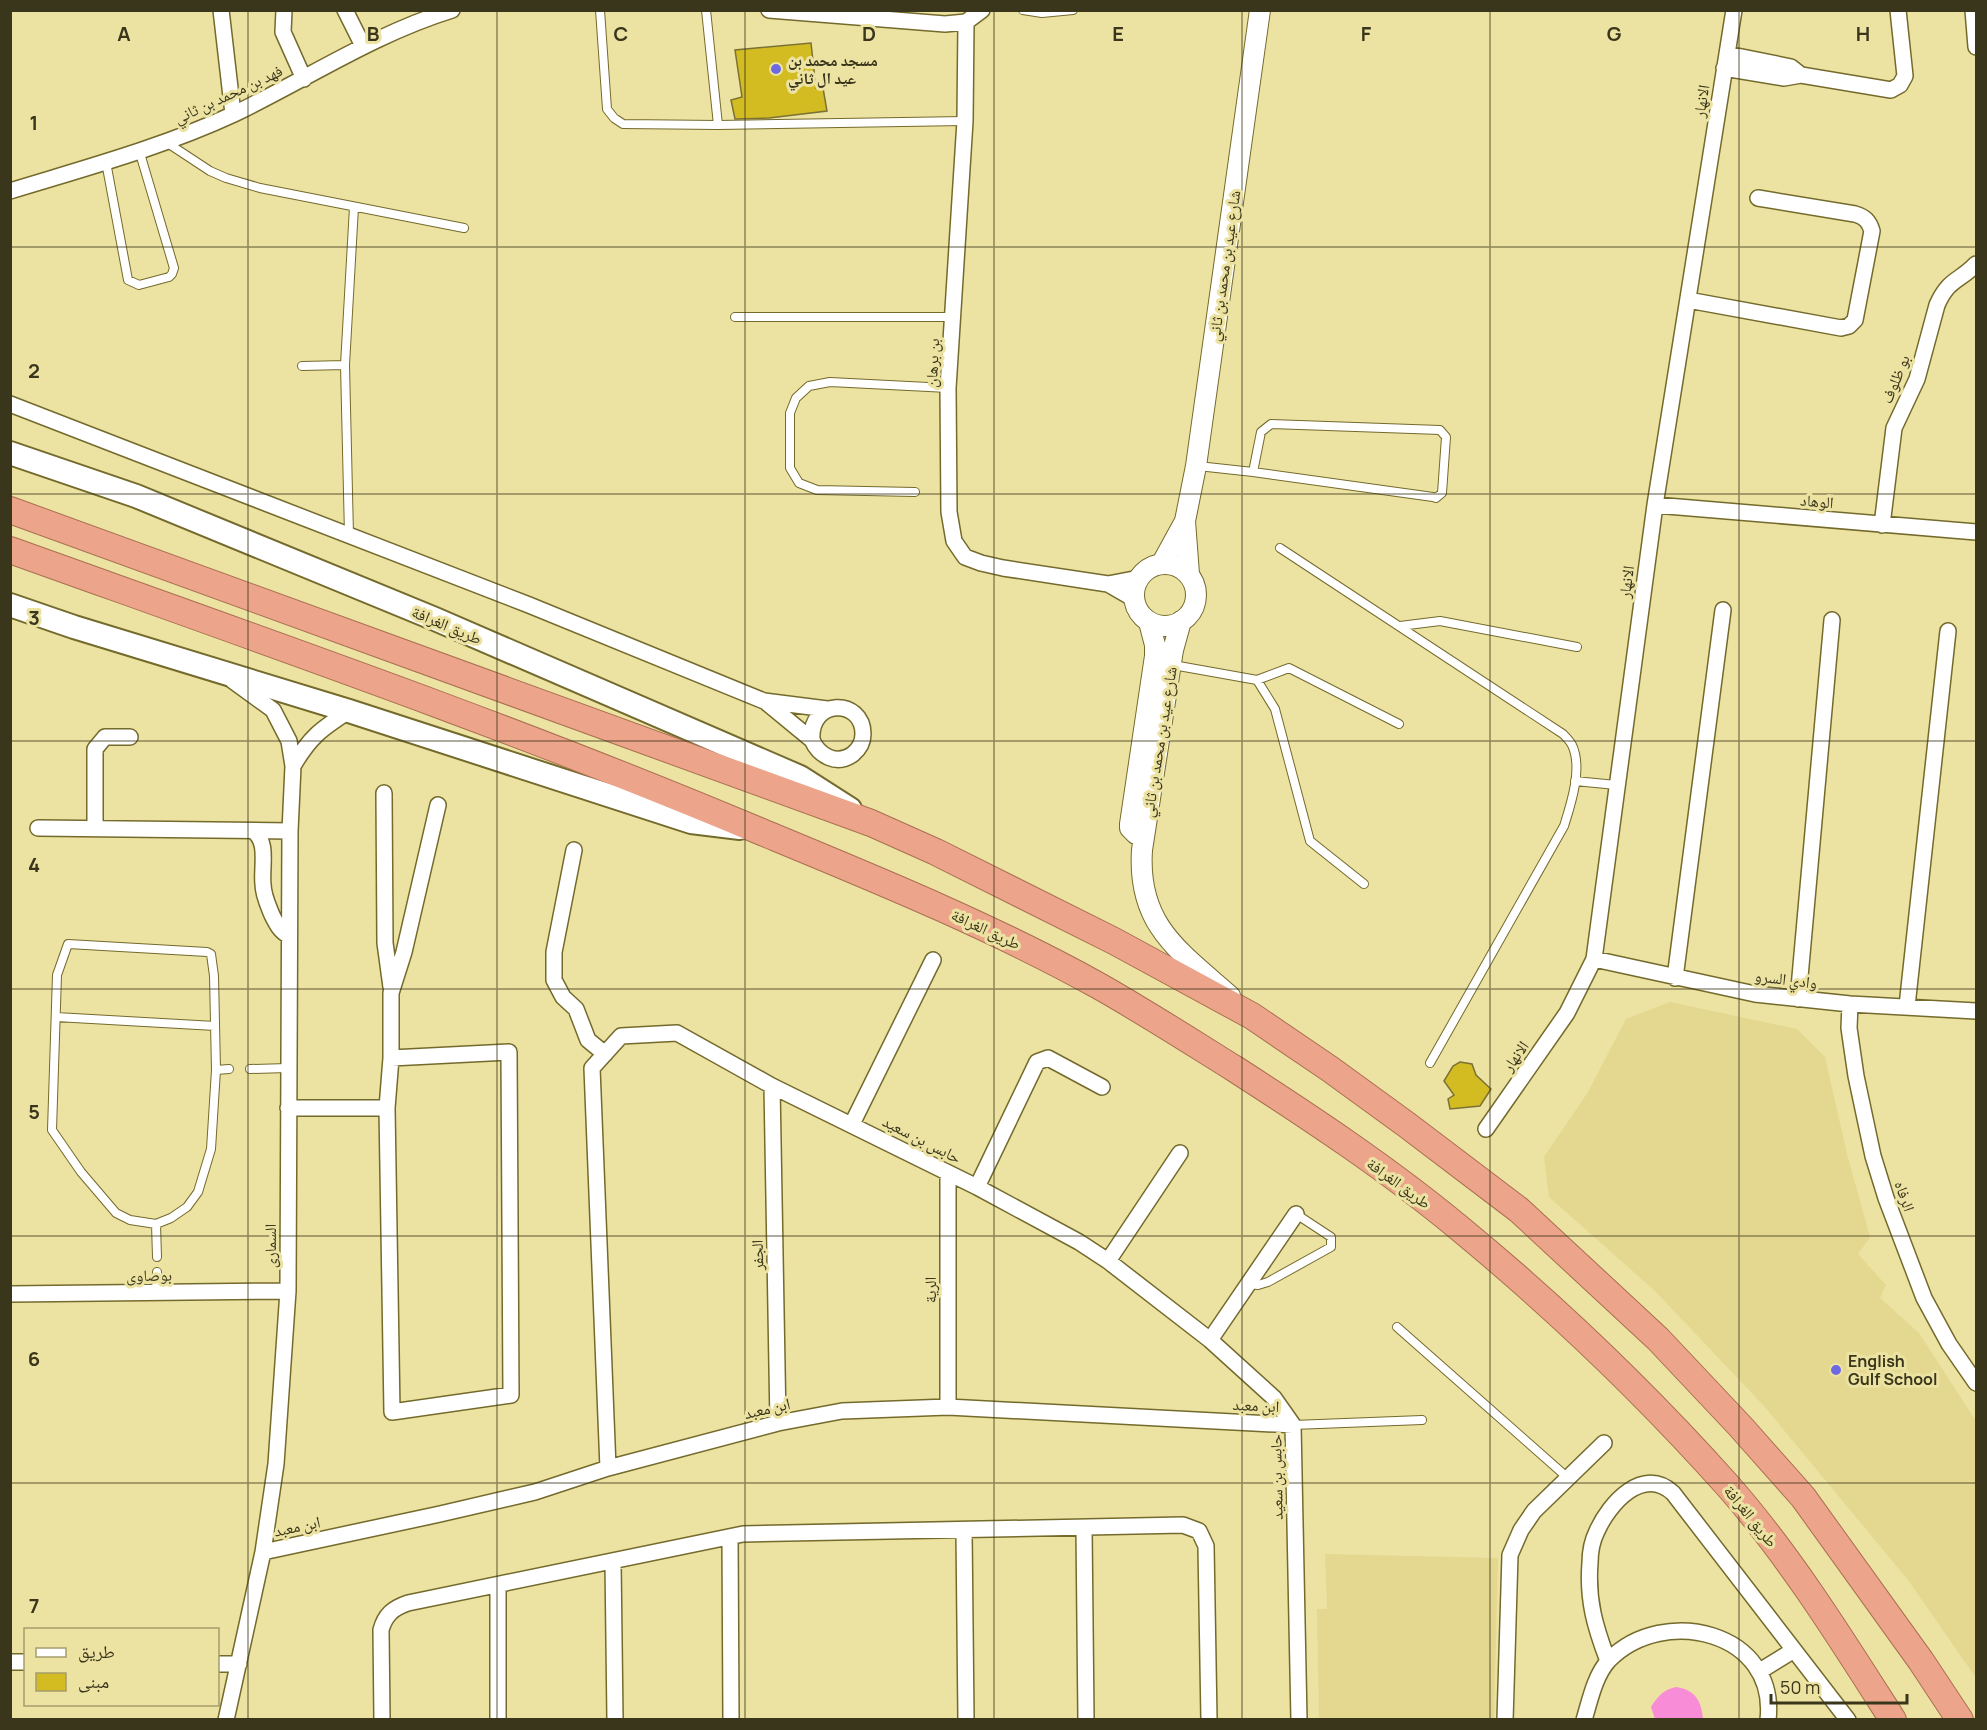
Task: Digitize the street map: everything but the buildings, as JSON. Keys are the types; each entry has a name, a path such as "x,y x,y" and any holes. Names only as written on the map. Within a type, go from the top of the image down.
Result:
{"highway":[{"name":"طريق الغرافة","path":"10,510 871,823 936,852 1104,936 1252,1016 1388,1111 1519,1210 1658,1339 1740,1425 1803,1497 1960,1719"},
{"name":"طريق الغرافة","path":"10,550 422,698 635,779 868,876 1006,938 1150,1015 1276,1096 1396,1179 1456,1225 1612,1365 1732,1491 1826,1615 1893,1719"},
{"path":"1921,1661 1948,1683 1977,1713"}],"main road":[{"name":"طريق الغرافة","path":"10,453 136,496 435,619 800,777 871,823"},
{"name":"طريق الغرافة","path":"10,605 224,674 349,711 691,822 758,830"}],"street":[{"path":"221,10 233,114"},
{"path":"284,10 283,32 304,79"},
{"path":"345,10 363,46"},
{"name":"فهد بن محمد بن ثاني","path":"10,192 106,162 233,114 304,79 363,46 417,21 452,10"},
{"path":"769,10 945,24 966,22 982,10"},
{"name":"شارع عيد بن محمد بن ثاني","path":"1188,574 1185,521 1196,466 1260,10"},
{"name":"الانهار","path":"1485,1129 1567,1013 1594,959 1655,505 1734,10"},
{"path":"1726,61 1791,68 1801,75 1890,90 1900,85 1905,76 1898,10"},
{"path":"1973,10 1977,47"},
{"name":"بن برهان","path":"966,22 965,121 948,388 949,512 954,541 965,557 1003,568 1108,584 1139,578"},
{"path":"1688,300 1841,328 1849,326 1855,320 1872,231 1869,223 1863,217 1855,214 1758,198"},
{"name":"بو ظلوف","path":"1882,525 1894,428 1917,379 1937,305 1942,293 1950,283 1977,264"},
{"path":"10,404 529,605 764,701 827,709"},
{"name":"الوهاد","path":"1655,505 1977,532"},
{"name":"شارع عيد بن محمد بن ثاني","path":"1162,563 1185,521"},
{"path":"1162,563 1176,566 1188,574 1194,582 1196,600 1188,616 1181,621 1162,626 1149,622 1139,612 1134,599 1136,584 1139,578 1153,566 1162,563"},
{"name":"بن برهان","path":"1108,584 1134,599"},
{"path":"1675,978 1723,610"},
{"path":"1798,999 1832,620"},
{"name":"شارع عيد بن محمد بن ثاني","path":"1181,621 1171,664 1140,870 1149,910 1157,926 1189,960 1252,1016"},
{"name":"شارع عيد بن محمد بن ثاني","path":"1145,828 1140,834 1136,834 1132,832 1130,824 1155,656 1154,635 1149,622"},
{"path":"1907,1006 1948,631"},
{"name":"السمارى","path":"224,674 273,710 289,741 293,766 290,831 288,1291 276,1464 263,1552 226,1719"},
{"path":"764,701 812,740"},
{"path":"836,707 854,714 863,730 858,749 842,759 832,759 823,755 812,740 811,730 819,714 836,707"},
{"path":"293,766 314,735 349,711"},
{"path":"95,829 95,749 105,737 130,737"},
{"path":"384,793 385,943 391,993 391,1058 387,1108 392,1412 510,1395 510,1052 391,1058"},
{"path":"391,993 404,952 438,805"},
{"path":"38,828 290,831"},
{"path":"254,831 260,836 263,844 263,885 266,900 278,927 289,936"},
{"path":"574,850 554,952 554,980 563,997 576,1009 588,1040 605,1053"},
{"name":"وادي السرو","path":"1594,959 1755,994 1850,1004 1977,1011"},
{"path":"852,1124 933,960"},
{"name":"الرفاه","path":"1850,1004 1849,1028 1856,1076 1873,1156 1886,1198 1917,1280 1937,1324 1977,1383"},
{"name":"حابس بن سعيد","path":"608,1468 592,1068 621,1036 677,1033 772,1086 977,1187 1079,1242 1108,1261 1210,1340 1274,1398 1293,1425 1299,1719"},
{"path":"977,1187 1037,1062 1048,1058 1102,1087"},
{"name":"الجفر","path":"772,1086 778,1423"},
{"path":"288,1108 387,1108"},
{"path":"1108,1261 1180,1153"},
{"name":"الرية","path":"948,1173 948,1407"},
{"path":"1210,1340 1296,1214"},
{"name":"بوصاوى","path":"10,1294 288,1291"},
{"name":"ابن معبد","path":"263,1552 536,1492 608,1468 778,1423 842,1411 948,1407 1293,1425"},
{"path":"1505,1719 1510,1555 1521,1530 1534,1511 1604,1443"},
{"path":"1608,1661 1595,1628 1591,1603 1589,1564 1591,1548 1596,1533 1614,1506 1633,1487 1650,1482 1666,1487 1673,1493 1848,1719"},
{"path":"382,1719 381,1630 390,1612 408,1603 730,1537 763,1533 1184,1526 1199,1531 1206,1546 1209,1719"},
{"path":"1084,1528 1086,1719"},
{"path":"964,1531 966,1719"},
{"path":"730,1537 731,1719"},
{"path":"613,1562 615,1719"},
{"path":"498,1585 498,1719"},
{"path":"1584,1719 1596,1683 1608,1661 1631,1643 1657,1632 1686,1630 1732,1644 1748,1656 1760,1671 1767,1688 1770,1706 1768,1719"},
{"path":"1760,1671 1794,1650"},
{"path":"219,1664 239,1664"}],"lane":[{"path":"600,10 607,109 623,124 718,125 965,121"},
{"path":"706,10 718,125"},
{"path":"1023,10 1041,13 1073,10"},
{"path":"165,141 210,171 260,189 464,228"},
{"path":"106,162 128,280 139,285 164,279 172,274 174,268 139,150"},
{"path":"349,535 345,365 354,207"},
{"path":"735,317 952,317"},
{"path":"302,366 345,365"},
{"path":"915,492 817,490 799,483 790,468 790,413 796,398 809,386 830,382 948,388"},
{"path":"1196,466 1436,498 1443,489 1446,437 1440,430 1271,424 1261,432 1253,472"},
{"path":"1280,548 1563,734 1572,745 1576,759 1575,781 1572,804 1564,826 1430,1062"},
{"path":"1400,626 1440,621 1577,647"},
{"path":"1171,664 1257,680 1289,668 1399,724"},
{"path":"1257,680 1275,709 1310,841 1364,884"},
{"path":"1575,781 1616,785"},
{"path":"68,944 211,954 215,1026 216,1070 211,1149 198,1192 187,1207 171,1218 156,1224 130,1220 116,1213 81,1172 52,1130 57,975 68,944"},
{"path":"56,1017 215,1026"},
{"path":"250,1069 288,1068"},
{"path":"216,1070 229,1070"},
{"path":"1248,1284 1258,1285 1268,1282 1331,1247 1331,1237 1296,1214"},
{"path":"156,1224 157,1257"},
{"path":"156,1293 157,1272"},
{"path":"1397,1327 1568,1478"},
{"path":"1293,1425 1422,1420"}],"shaded area":[{"name":"English Gulf School","path":"1670,1002 1797,1029 1825,1057 1847,1154 1870,1237 1858,1254 1886,1285 1880,1298 1919,1333 1976,1421 1976,1678 1908,1580 1764,1406 1654,1290 1549,1197 1544,1157 1588,1092 1626,1019"},
{"path":"1325,1554 1498,1558 1494,1719 1319,1719 1317,1609 1327,1609"},
{"path":"1676,1687 1683,1688 1696,1697 1703,1719 1655,1719 1651,1707 1664,1692"}],"place":[{"name":"مسجد محمد بن عيد ال ثاني","path":"776,69"},
{"name":"English Gulf School","path":"1836,1370"}]}
